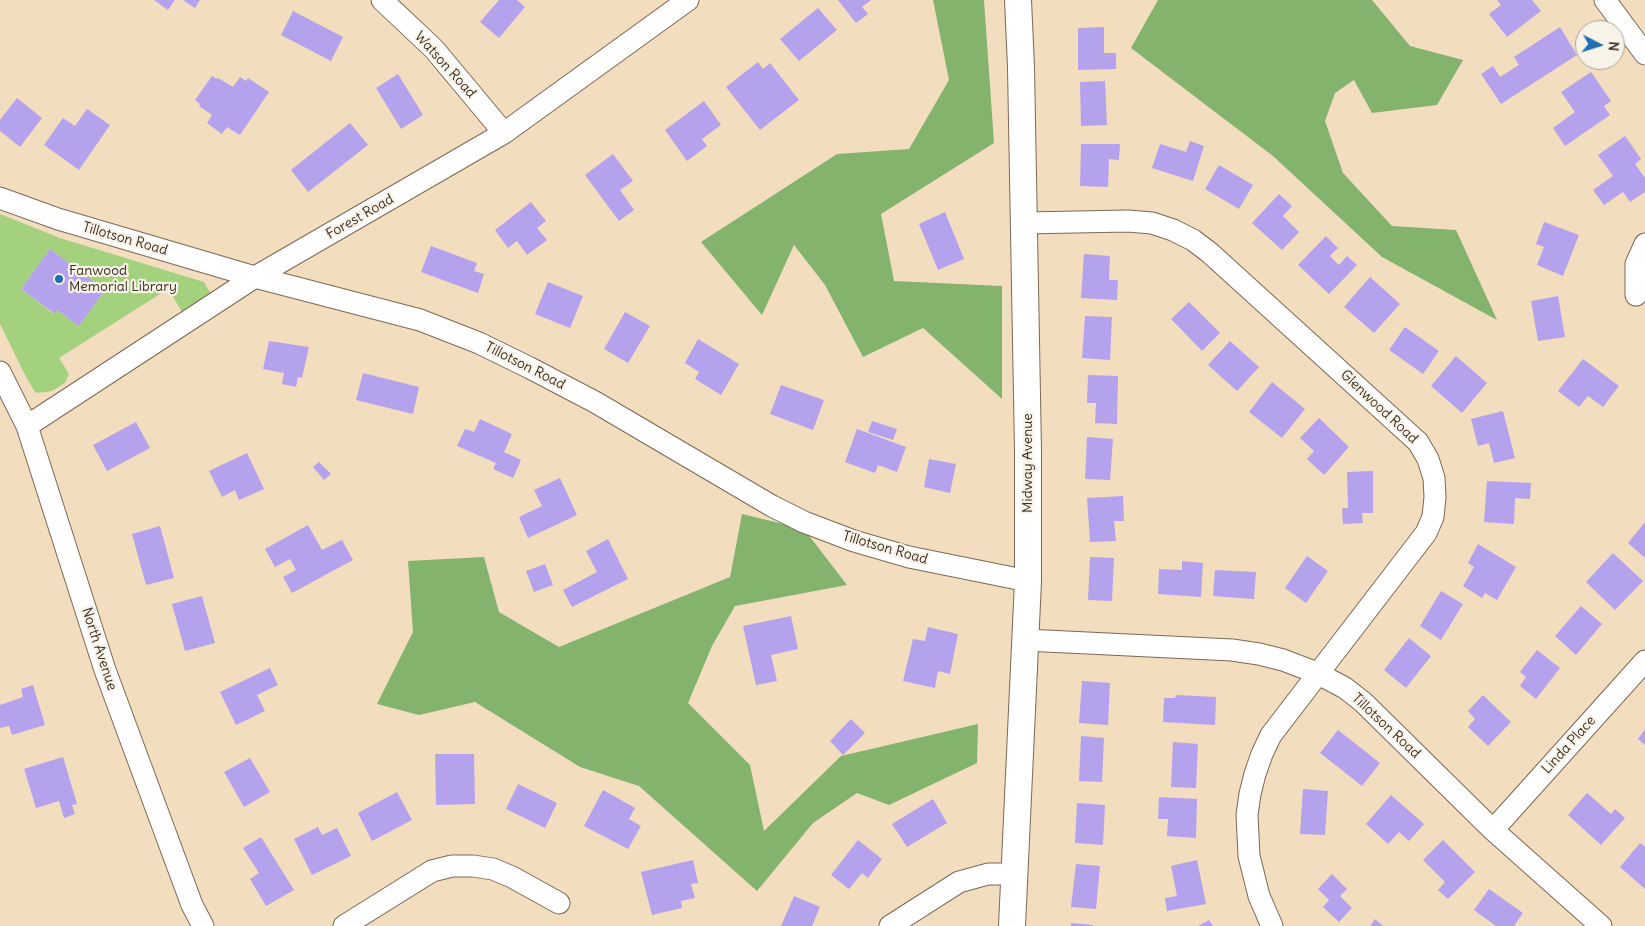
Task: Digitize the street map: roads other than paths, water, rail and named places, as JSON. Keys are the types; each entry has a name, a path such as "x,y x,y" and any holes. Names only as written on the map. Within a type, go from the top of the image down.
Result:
{"main road":[{"name":"Midway Avenue","path":"1012,926 1028,581 1028,451 1021,67 1018,0"}],"street":[{"name":"Watson Road","path":"382,0 434,48 504,133"},
{"name":"Forest Road","path":"27,426 255,277 504,133 688,0"},
{"path":"1605,0 1645,54"},
{"name":"Tillotson Road","path":"0,198 58,219 255,277 420,320 479,343 595,402 772,506 804,522 909,557 1028,581"},
{"name":"Glenwood Road","path":"1024,223 1128,221 1152,223 1173,230 1193,240 1210,253 1418,442 1428,458 1434,478 1435,496 1433,517 1426,533 1271,735 1257,767 1250,794 1247,822 1249,856 1259,896 1272,926"},
{"path":"1636,295 1636,264 1645,244"},
{"name":"North Avenue","path":"0,372 27,426 105,670 189,896 202,926"},
{"name":"Tillotson Road","path":"1026,640 1232,650 1283,660 1318,673 1345,688 1363,702 1493,830 1600,926"},
{"name":"Linda Place","path":"1493,830 1645,661"},
{"path":"344,926 432,871 452,866 473,866 493,869 512,877 558,903"},
{"path":"890,926 959,882 988,874 1015,874"}],"place":[{"name":"Fanwood Memorial Library","path":"59,279"}]}
